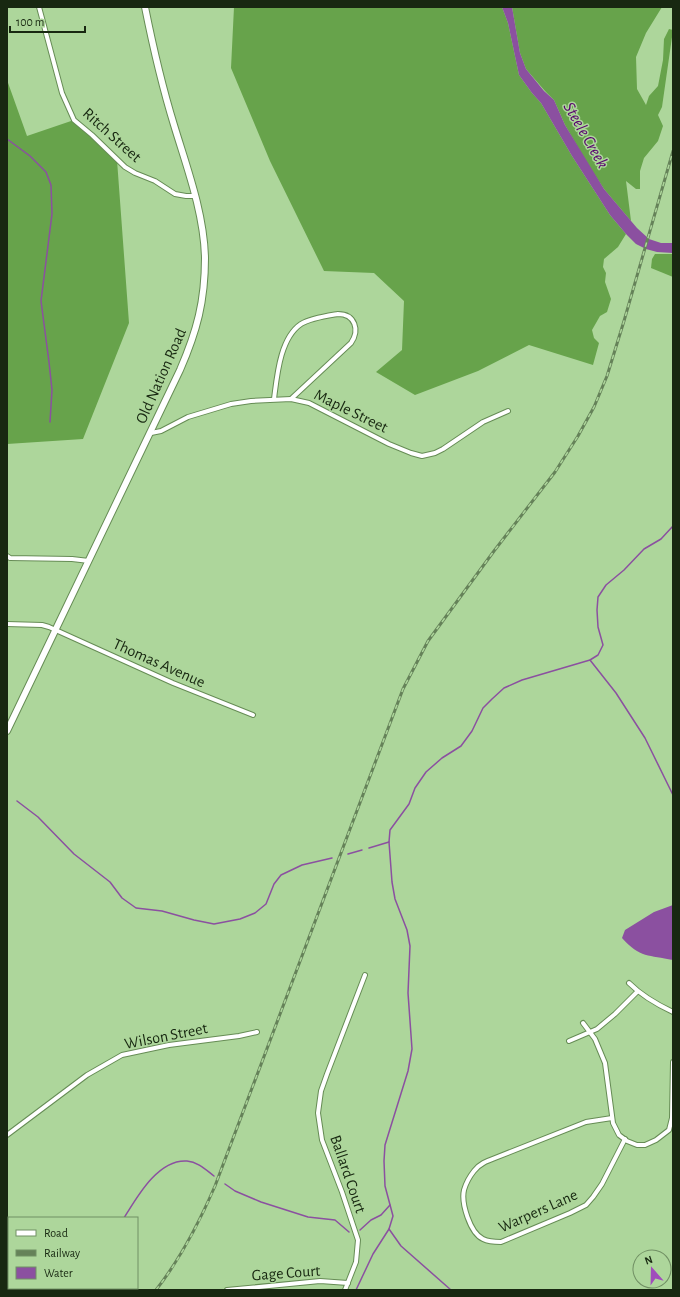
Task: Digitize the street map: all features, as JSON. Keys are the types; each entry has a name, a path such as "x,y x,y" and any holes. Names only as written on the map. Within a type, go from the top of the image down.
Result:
{"main road":[{"name":"Old Nation Road","path":"7,731 151,433 192,342 202,306 205,257 203,236 195,196 156,61 145,7"}],"street":[{"name":"Ritch Street","path":"39,7 62,93 74,120 125,167 135,173 156,181 175,194 195,196"},
{"path":"274,399 283,354 289,337 293,332 304,323 338,314 342,314 352,319 356,328 356,334 351,343 291,399"},
{"name":"Maple Street","path":"151,433 161,431 188,417 231,404 274,399 291,399 301,400 313,405 390,444 422,456 443,450 483,422 508,411"},
{"path":"7,556 10,558 72,558 89,561"},
{"name":"Thomas Avenue","path":"7,624 42,625 56,630 206,697 253,715"},
{"name":"Ballard Court","path":"345,1290 356,1262 358,1240 342,1192 322,1140 318,1113 327,1074 365,975"},
{"path":"629,983 637,992 654,1004 673,1012"},
{"path":"569,1041 590,1033 615,1014 637,992"},
{"path":"583,1023 600,1050 605,1063 612,1123 619,1135 637,1145 645,1145 656,1140 669,1130 672,1118 673,1062"},
{"name":"Wilson Street","path":"7,1136 87,1075 122,1055 169,1045 239,1036 257,1032"},
{"name":"Warpers Lane","path":"612,1118 586,1122 480,1165 474,1170 464,1191 464,1202 469,1224 481,1239 491,1242 501,1242 580,1208 593,1197 602,1184 625,1139"},
{"name":"Gage Court","path":"227,1290 320,1281 348,1283"}],"green space":[{"path":"234,7 502,7 508,23 519,75 541,103 572,156 610,215 626,234 618,247 604,259 603,267 606,273 605,282 611,299 607,312 600,316 592,330 594,338 599,343 593,365 529,345 478,371 415,395 376,372 402,350 404,301 374,273 324,271 270,161 231,68"},
{"path":"512,7 662,7 646,33 636,57 637,89 646,105 649,96 658,86 663,60 664,39 669,29 673,30 662,107 658,115 663,126 658,141 644,158 640,171 640,189 636,189 626,181 631,221 604,189 587,163 565,125 554,100 526,69 520,53"},
{"path":"7,80 27,136 74,120 117,160 129,323 83,439 7,444"},
{"path":"655,254 673,254 673,277 651,268 652,259"}],"water":[{"path":"502,7 512,7 520,53 526,69 544,91 554,100 565,125 604,189 637,228 649,239 661,243 673,243 673,253 657,252 636,244 610,215 572,156 541,103 519,75 508,23"},
{"path":"673,905 673,960 645,955 634,949 622,938 625,930 654,912"}],"waterway":[{"path":"7,139 30,156 46,172 51,185 52,214 41,301 52,390 50,422"},
{"path":"356,1290 373,1254 389,1229 393,1216 385,1186 385,1145 408,1071 412,1049 408,993 410,946 407,930 395,899 392,882 389,842 390,830 409,804 415,788 426,772 442,758 461,746 472,731 483,708 504,688 522,680 590,660 598,655 603,645 598,627 598,597 606,585 624,570 644,549 661,539 673,526"},
{"path":"590,660 616,693 645,738 673,795"},
{"path":"17,801 38,817 74,854 110,882 122,898 136,908 162,911 214,924 240,919 255,913 266,904 274,884 281,875 302,865 332,858"},
{"path":"369,848 389,842"},
{"path":"348,854 362,850"},
{"path":"125,1217 142,1190 167,1166 176,1162 187,1161 195,1163 214,1176"},
{"path":"225,1184 235,1191 261,1202 308,1217 335,1220 349,1232"},
{"path":"360,1230 371,1220 381,1215 390,1205"},
{"path":"389,1229 401,1246 451,1290"}],"railway":[{"path":"156,1290 174,1265 189,1240 215,1186 403,689 428,641 494,551 555,472 578,436 594,407 607,376 624,321 673,151"}],"water label":[{"name":"Steele Creek","path":"586,135"}]}
